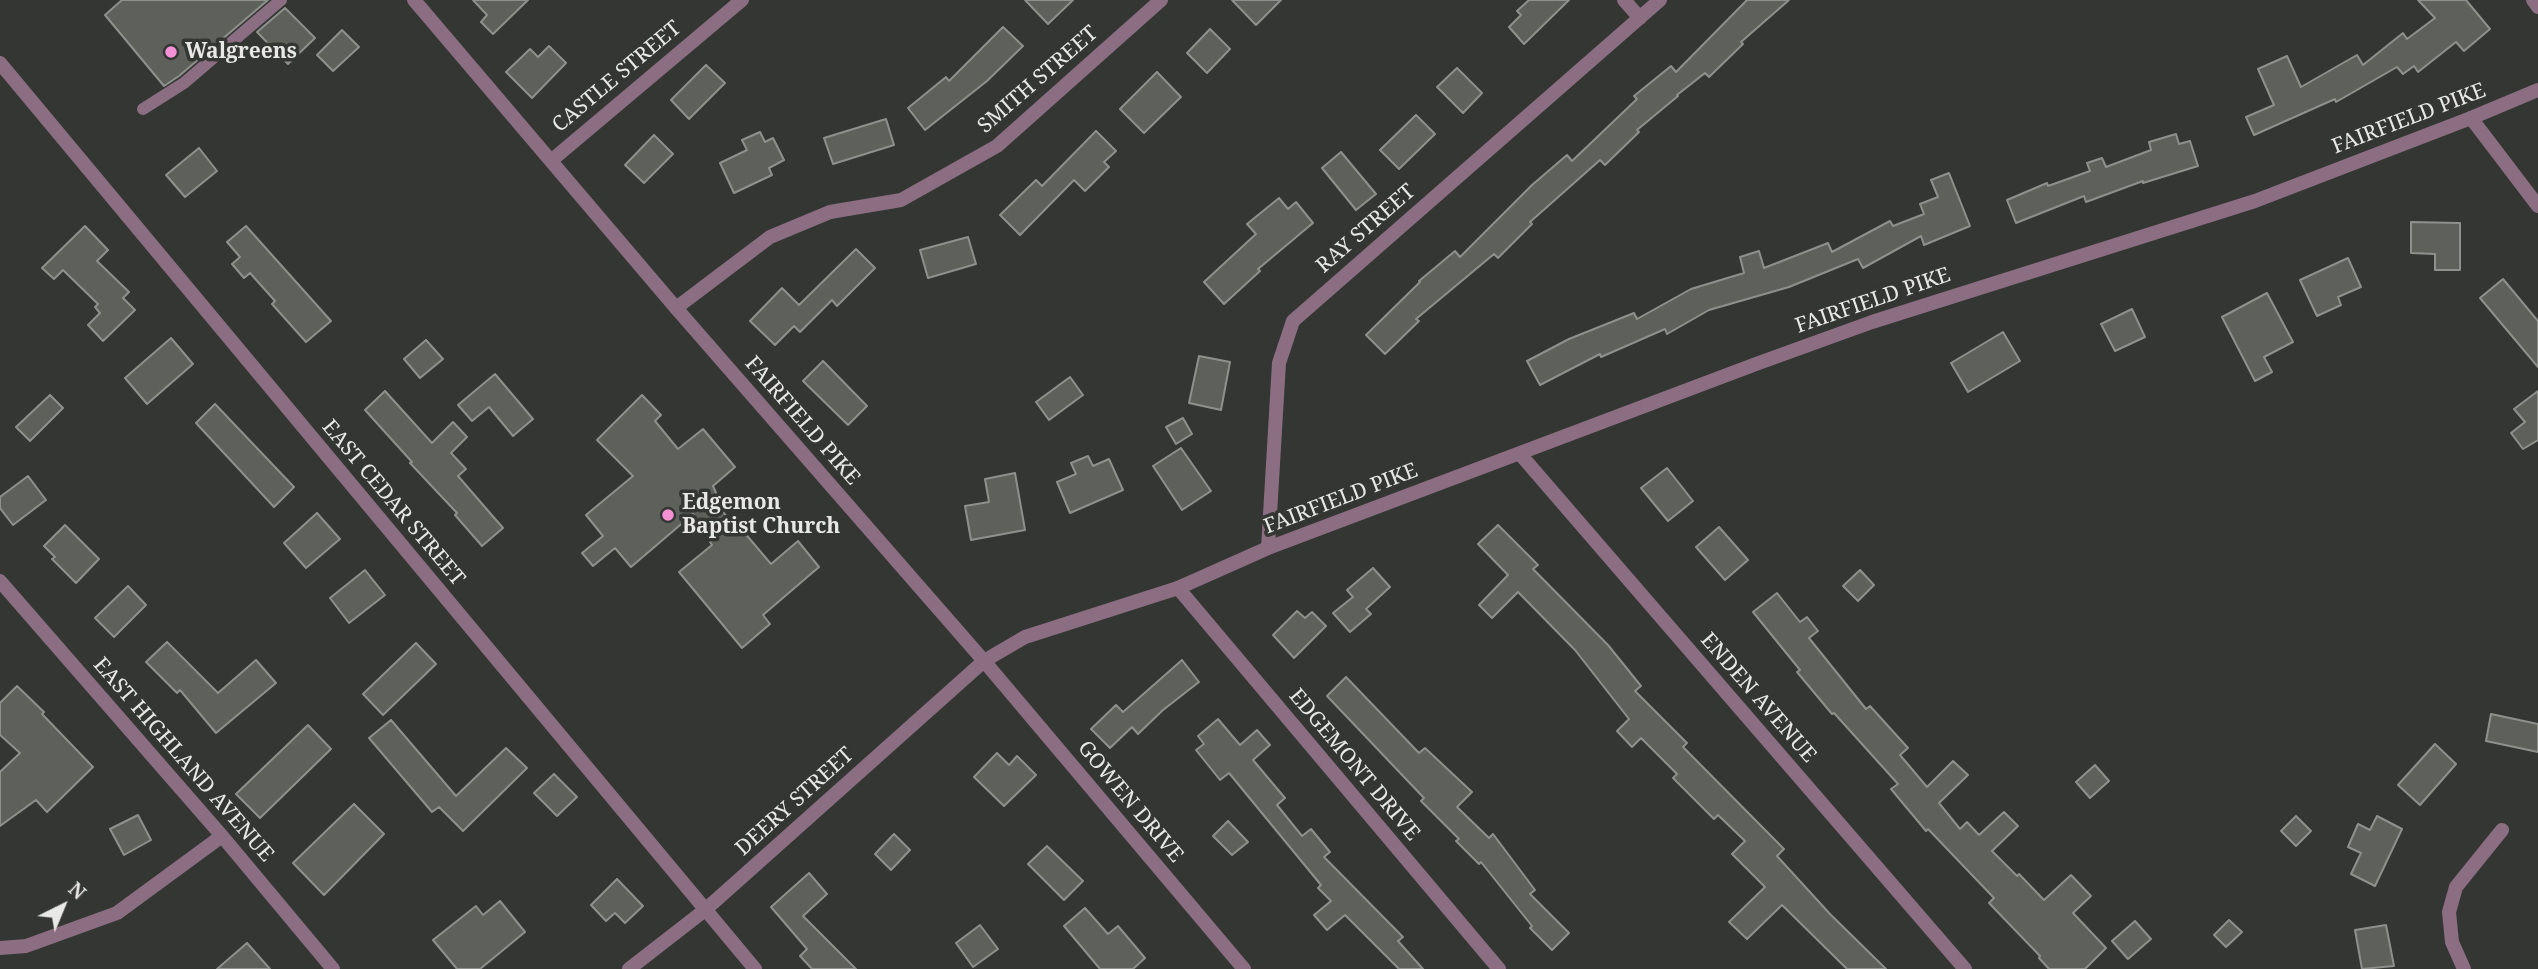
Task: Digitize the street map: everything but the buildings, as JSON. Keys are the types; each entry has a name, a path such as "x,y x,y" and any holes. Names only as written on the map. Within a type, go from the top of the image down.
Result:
{"street":[{"name":"FAIRFIELD PIKE","path":"414,0 984,661 1025,637 1178,588 1268,548 1872,322 2255,201 2538,90"},
{"name":"CASTLE STREET","path":"552,160 742,0"},
{"name":"SMITH STREET","path":"676,307 770,237 830,212 901,200 997,146 1161,0"},
{"path":"1624,0 1640,18"},
{"name":"RAY STREET","path":"1268,548 1279,363 1293,321 1660,0"},
{"path":"2533,0 2538,7"},
{"name":"EAST CEDAR STREET","path":"0,63 755,969"},
{"path":"2471,118 2538,206"},
{"name":"ENDEN AVENUE","path":"1520,454 1965,969"},
{"name":"EAST HIGHLAND AVENUE","path":"0,581 222,836 333,969"},
{"name":"EDGEMONT DRIVE","path":"1178,588 1499,969"},
{"name":"DEERY STREET","path":"629,969 705,910 984,661"},
{"name":"GOWEN DRIVE","path":"984,661 1244,969"},
{"path":"2464,969 2452,942 2449,912 2456,887 2502,830"},
{"path":"0,948 26,946 117,914 222,836"}],"lane":[{"path":"144,109 184,83 281,0"}],"place":[{"name":"Walgreens","path":"171,52"},
{"name":"Edgemon Baptist Church","path":"668,515"}]}
